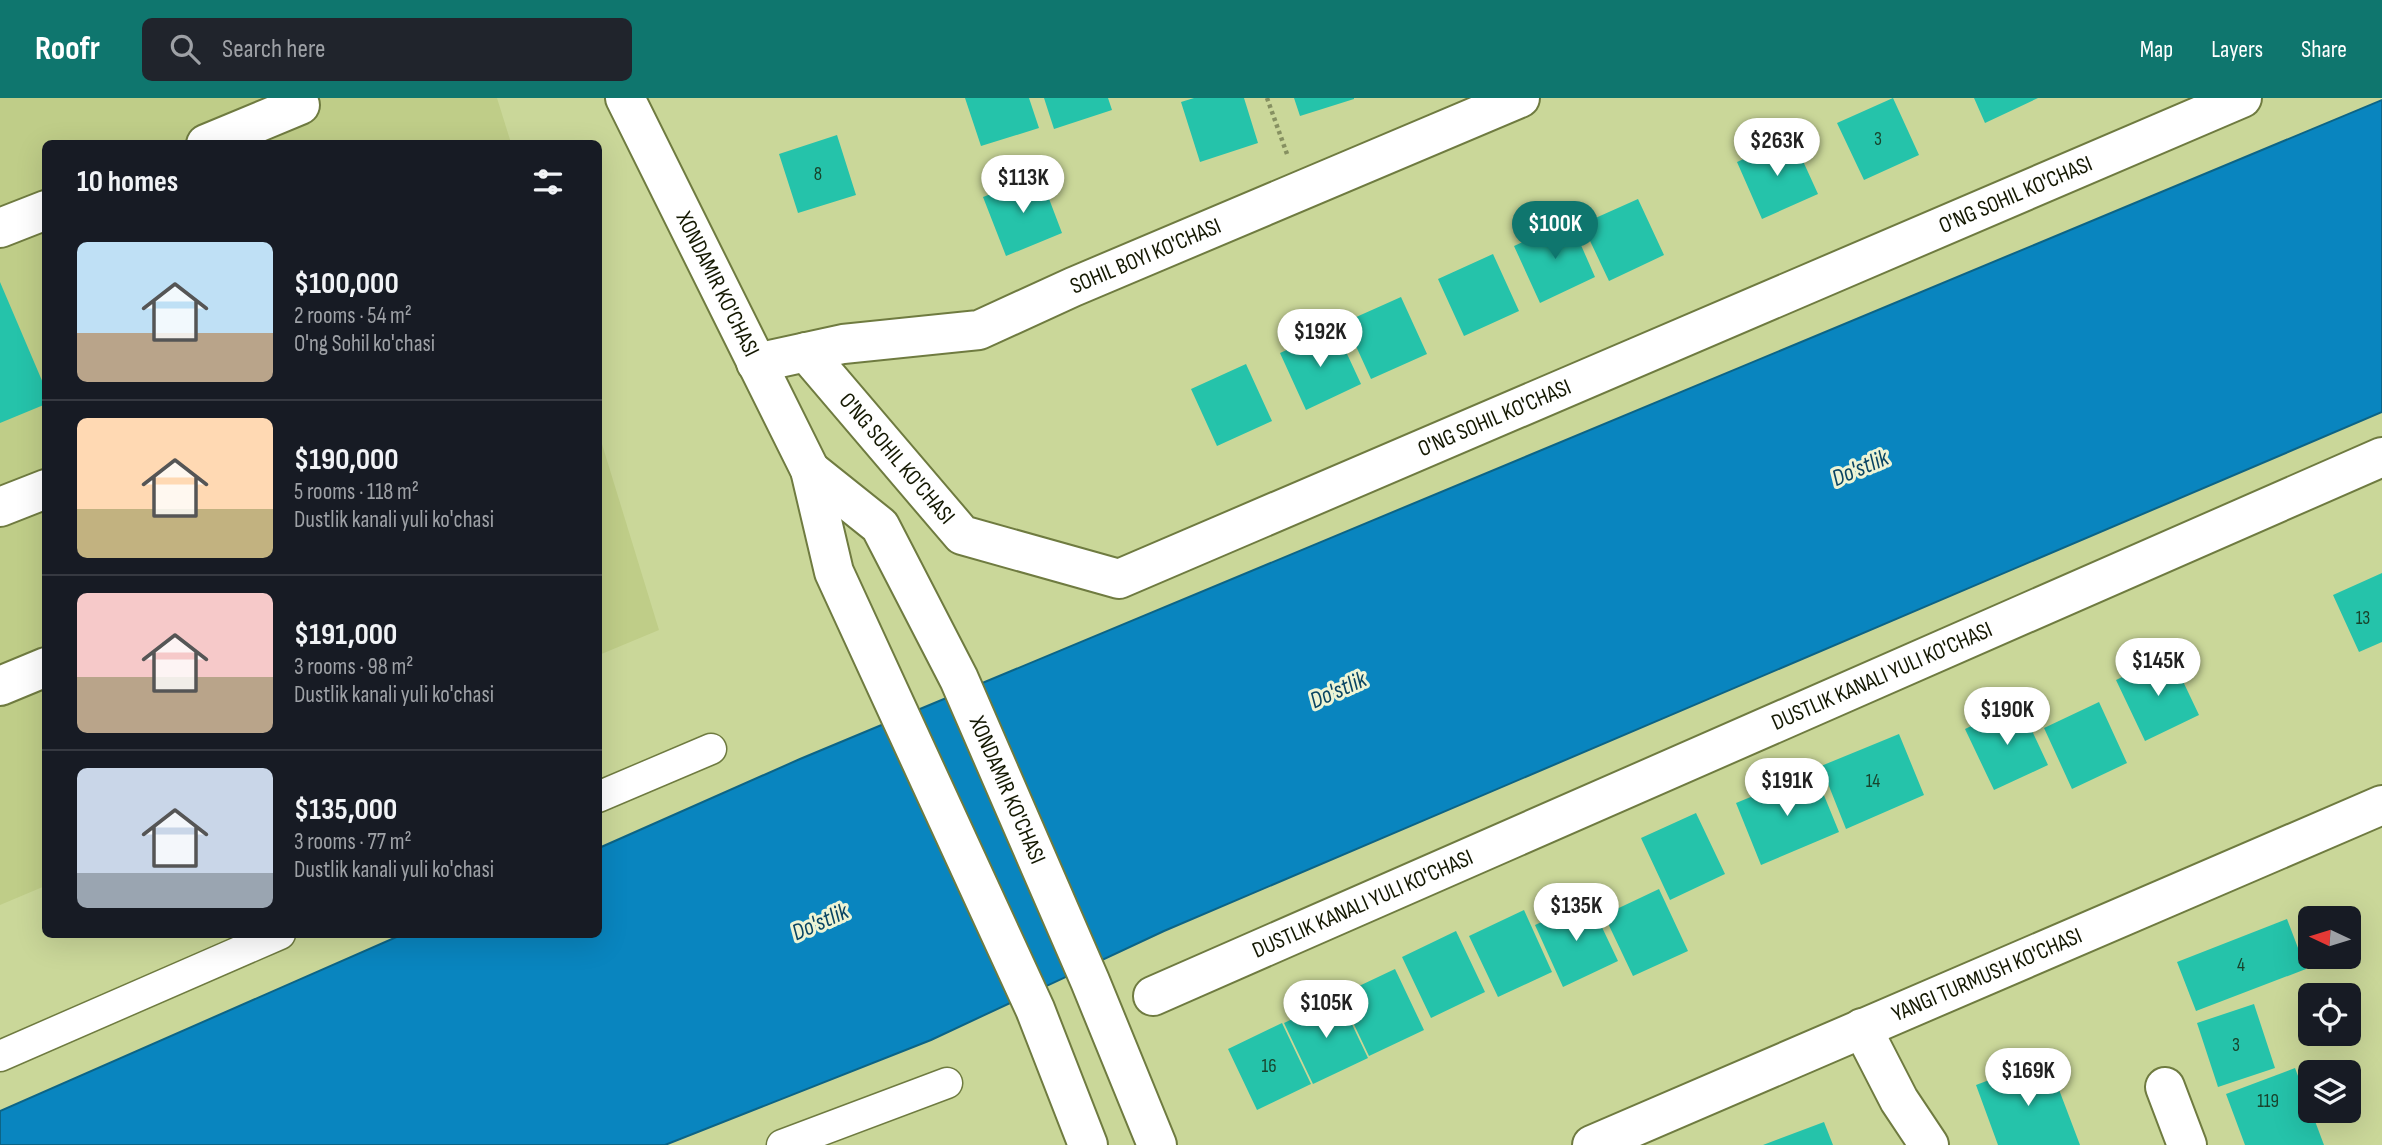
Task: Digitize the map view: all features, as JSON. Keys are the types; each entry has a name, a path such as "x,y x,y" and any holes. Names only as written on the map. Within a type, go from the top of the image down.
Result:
{"street":[{"name":"XONDAMIR KO'CHASI","path":"625,98 810,470 834,572 1035,1009 1088,1145"},
{"name":"SOHIL BOYI KO'CHASI","path":"757,363 904,336 979,330 1520,98"},
{"name":"O'NG SOHIL KO'CHASI","path":"806,352 962,535 1119,579 2242,98"},
{"path":"216,140 300,105"},
{"path":"0,228 42,212"},
{"name":"DUSTLIK KANALI YULI KO'CHASI","path":"1153,996 2382,457"},
{"name":"XONDAMIR KO'CHASI","path":"810,470 880,526 959,679 1090,981 1157,1145"},
{"path":"0,506 42,490"},
{"path":"0,687 42,669"},
{"path":"602,795 711,749"},
{"name":"YANGI TURMUSH KO'CHASI","path":"1592,1145 2382,805"},
{"path":"0,1056 271,938"},
{"path":"1862,1028 1899,1100 1929,1145"},
{"path":"782,1145 947,1083"},
{"path":"2165,1087 2187,1145"}],"path":[{"path":"1267,98 1298,192"}],"shaded area":[{"path":"0,98 497,98 510,140 42,140 42,887 0,905"},
{"path":"602,444 659,630 602,654"}],"water":[{"name":"Do'stlik","path":"2382,100 2382,412 1164,931 931,1040 665,1145 0,1145 0,1111 394,938 602,938 602,847 800,759"}],"building":[{"path":"965,98 1029,98 1039,128 981,146"},
{"path":"1044,98 1108,98 1112,110 1054,129"},
{"path":"1194,98 1244,98 1258,143 1200,162 1181,102"},
{"path":"1294,98 1354,98 1354,99 1300,116"},
{"path":"1893,98 1919,155 1864,180 1837,123"},
{"path":"1974,98 2038,98 1985,123"},
{"path":"837,135 856,195 798,213 779,154"},
{"path":"1792,137 1818,194 1762,219 1737,162"},
{"path":"1040,175 1062,233 1006,256 983,197"},
{"path":"1638,199 1664,255 1609,281 1582,224"},
{"path":"1570,220 1595,277 1540,303 1514,246"},
{"path":"1493,254 1519,311 1464,336 1438,279"},
{"path":"0,282 42,381 42,406 0,423"},
{"path":"1401,297 1427,354 1371,379 1345,322"},
{"path":"1335,328 1361,384 1306,410 1280,353"},
{"path":"1246,364 1272,421 1217,446 1191,389"},
{"path":"2382,573 2382,642 2359,652 2333,595"},
{"path":"2170,654 2199,715 2145,741 2116,680"},
{"path":"2099,702 2127,763 2072,789 2044,728"},
{"path":"2019,703 2048,765 1994,790 1965,729"},
{"path":"1899,734 1924,795 1846,829 1821,766"},
{"path":"1814,771 1839,832 1761,865 1736,803"},
{"path":"1696,813 1725,874 1670,900 1641,838"},
{"path":"1659,889 1688,951 1633,976 1604,915"},
{"path":"1589,900 1618,961 1563,987 1535,925"},
{"path":"1524,910 1552,972 1498,997 1469,936"},
{"path":"2287,919 2298,948 2298,970 2303,970 2196,1011 2177,962"},
{"path":"1456,931 1485,992 1431,1018 1402,957"},
{"path":"1395,969 1424,1030 1369,1056 1340,995"},
{"path":"1339,997 1368,1058 1313,1084 1284,1023"},
{"path":"2254,1004 2275,1068 2218,1087 2197,1023"},
{"path":"1282,1023 1311,1084 1257,1110 1228,1049"},
{"path":"2047,1058 2080,1145 1998,1145 1976,1085"},
{"path":"2295,1068 2298,1076 2298,1123 2316,1123 2324,1145 2245,1145 2226,1094"},
{"path":"1824,1122 1833,1145 1763,1145"}]}
